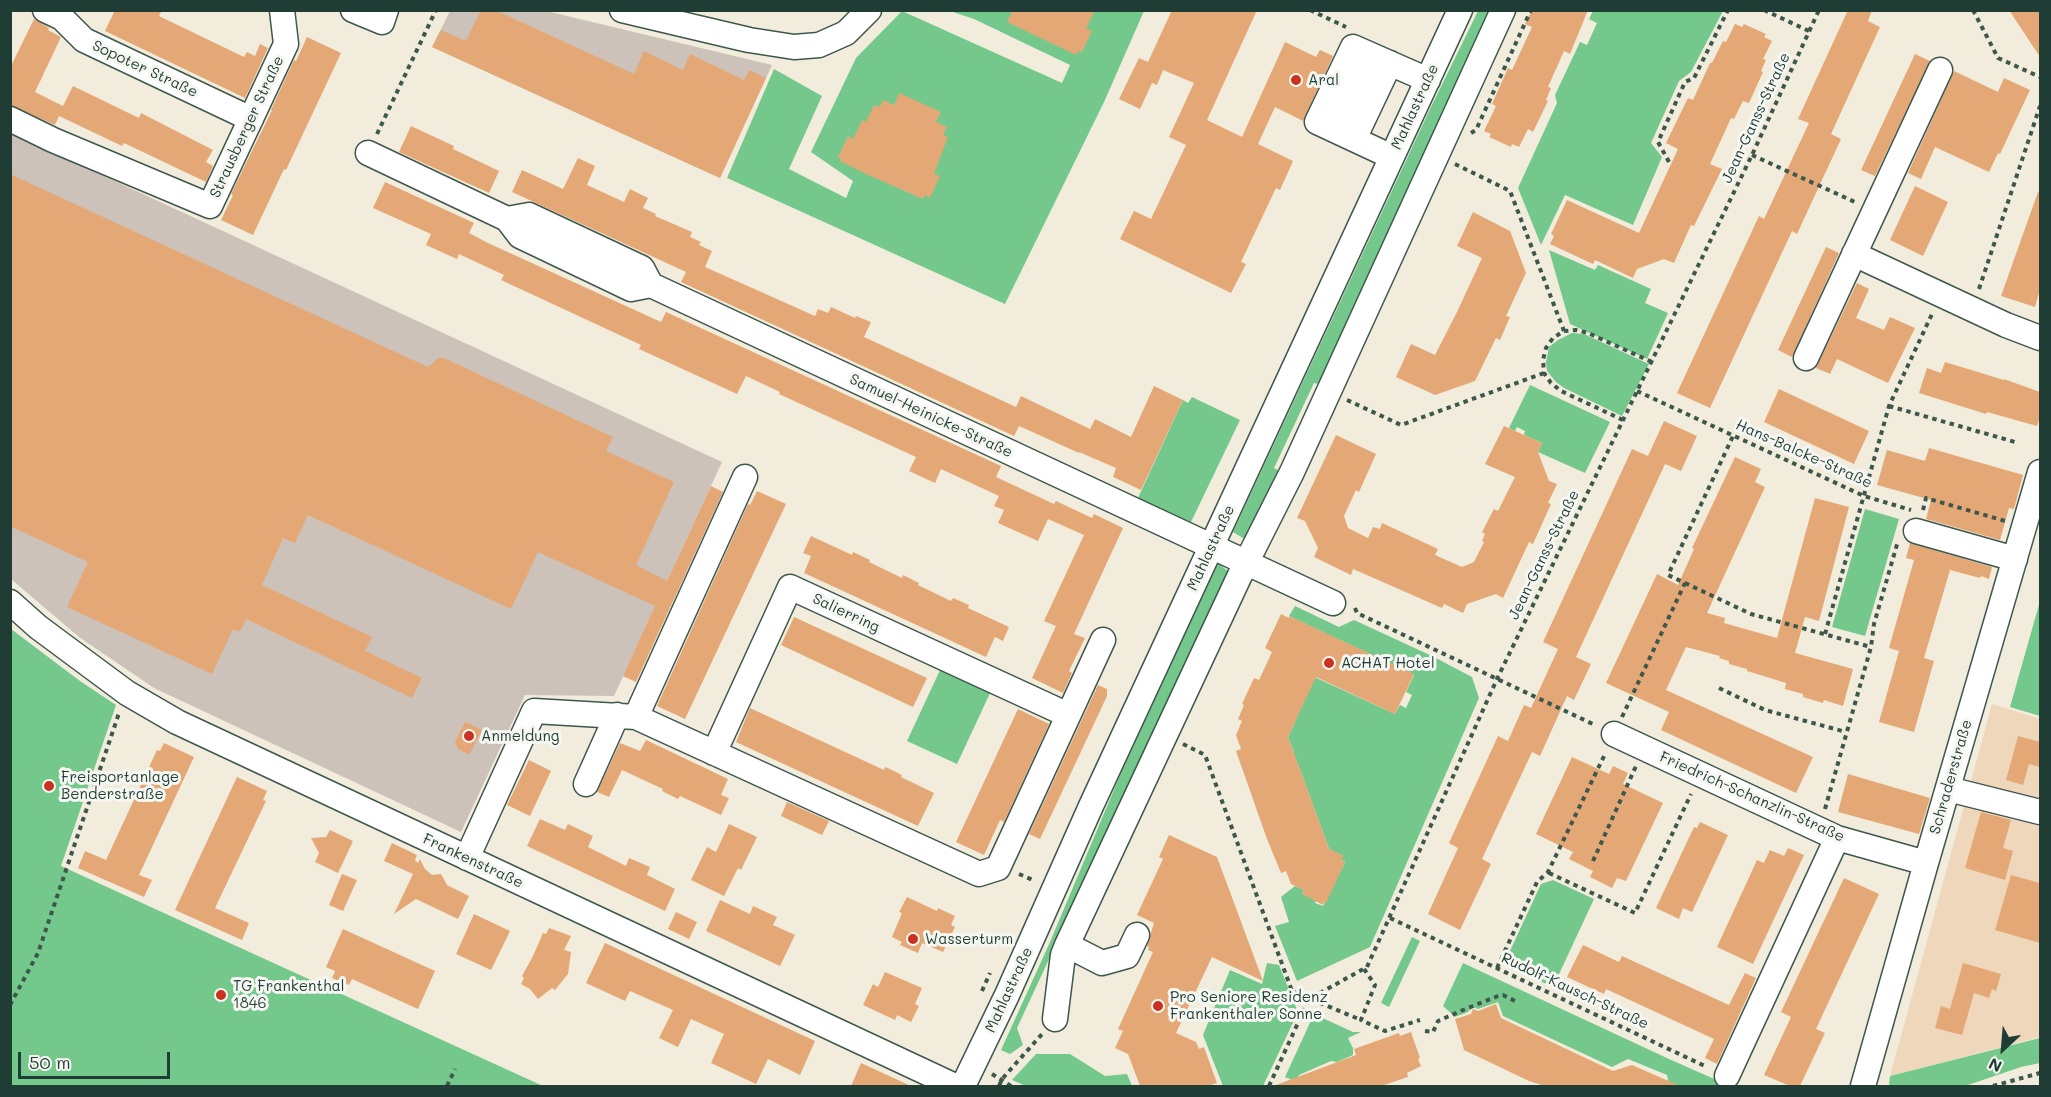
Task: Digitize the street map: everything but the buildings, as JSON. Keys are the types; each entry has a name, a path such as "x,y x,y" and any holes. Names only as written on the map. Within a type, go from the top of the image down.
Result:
{"street":[{"name":"Sopoter Straße","path":"45,10 62,18 84,40 251,119"},
{"name":"Strausberger Straße","path":"10,119 53,140 210,206 286,44 282,10"},
{"path":"352,10 382,21 386,10"},
{"path":"622,10 749,40 794,47 819,45 846,33 869,10"},
{"name":"Mahlastraße","path":"963,1086 1025,957 1091,806 1460,10"},
{"path":"1055,1019 1063,955 1067,945 1246,564 1292,472 1503,10"},
{"path":"1392,157 1317,122 1353,46 1428,80"},
{"path":"1345,135 1381,59"},
{"path":"1806,358 1940,70"},
{"name":"Samuel-Heinicke-Straße","path":"368,153 507,219 529,215 642,268 651,285 1246,564 1343,604"},
{"path":"1854,254 2006,325 2040,338"},
{"name":"Schraderstraße","path":"1864,1085 2040,472"},
{"path":"586,784 627,716 745,477"},
{"path":"1906,530 2015,559"},
{"name":"Salierring","path":"714,753 790,587 1068,715"},
{"name":"Frankenstraße","path":"10,602 38,627 127,693 177,722 955,1086"},
{"path":"467,858 534,711 627,716 714,753 979,874 998,868 1103,640"},
{"name":"Friedrich-Schanzlin-Straße","path":"1614,734 1828,834 1926,863"},
{"path":"1948,789 2040,812"},
{"path":"1727,1076 1828,834"},
{"path":"1067,945 1102,963 1127,956 1137,935"}],"path":[{"path":"368,153 436,10"},
{"path":"1669,162 1658,142 1685,82 1695,78 1728,10"},
{"path":"1764,10 1809,31"},
{"name":"Jean-Ganss-Straße","path":"1364,969 1368,967 1497,679 1752,155 1819,10"},
{"path":"1973,10 1998,58 2040,77"},
{"path":"1972,309 2040,106"},
{"path":"1437,155 1510,190 1564,331"},
{"path":"1752,155 1874,211"},
{"path":"1825,634 1889,406 1941,294"},
{"path":"1623,420 1561,391 1551,383 1544,373 1543,360 1546,348 1553,338 1564,331 1576,330 1588,333 1652,362"},
{"path":"1342,398 1401,425 1544,373"},
{"name":"Hans-Balcke-Straße","path":"1637,391 1864,496 1907,509"},
{"path":"1889,406 2014,442"},
{"path":"1733,436 1668,574 1751,614 1871,647"},
{"path":"1828,834 1846,732 1871,647 1874,624 1906,530 1907,509 1922,513 1926,498 2024,527"},
{"path":"1497,968 1537,882 1548,872 1685,582"},
{"path":"1343,604 1357,613 1614,734"},
{"path":"1719,688 1765,710 1846,732"},
{"path":"10,1005 38,953 127,693"},
{"path":"1166,736 1205,754 1292,991 1385,1031 1420,1020"},
{"path":"1593,861 1644,748"},
{"path":"1548,872 1635,913 1700,774"},
{"name":"Rudolf-Kausch-Straße","path":"1390,918 1727,1076"},
{"path":"1269,1086 1309,999 1364,969 1375,985 1361,1020"},
{"path":"1425,1031 1433,1032 1438,1022 1498,996 1503,995 1517,1002"},
{"path":"999,1086 1002,1079 1055,1019"},
{"path":"447,1086 455,1069"},
{"path":"1993,1086 2040,1073"},
{"path":"1002,1079 1011,1086"}],"shaded area":[{"path":"542,10 772,65 720,178 432,47 450,11"},
{"path":"11,133 722,462 614,696 525,695 461,832 154,688 79,637 11,579"},
{"path":"1992,704 2040,719 2040,1037 1890,1076"}],"green space":[{"path":"902,11 1062,83 1070,65 974,19 950,11 1144,11 1104,102 1005,304 727,178 774,69 822,96 789,169 846,198 853,181 811,152 856,58"},
{"path":"1478,11 1492,11 1324,385 1314,383 1274,468 1282,472 1248,541 1233,532"},
{"path":"1593,11 1723,11 1691,72 1679,81 1651,143 1662,157 1633,225 1565,195 1541,245 1518,188 1557,103 1555,95 1580,42 1587,45 1597,23 1589,19"},
{"path":"1549,250 1595,270 1598,265 1651,289 1645,303 1668,313 1647,359 1570,324"},
{"path":"1572,333 1584,334 1649,364 1622,416 1564,388 1547,371 1549,347"},
{"path":"1530,385 1610,422 1585,473 1538,452 1542,443 1524,435 1525,431 1517,427 1515,431 1509,428"},
{"path":"1192,397 1240,420 1191,522 1138,498 1183,400 1188,403"},
{"path":"1865,509 1899,519 1865,636 1832,627"},
{"path":"1218,563 1229,572 1017,1028 1023,1045 1010,1054 1001,1050 1050,942 1121,773"},
{"path":"2040,601 2040,716 2010,707"},
{"path":"1295,606 1339,627 1354,620 1432,656 1472,677 1479,698 1370,947 1297,981 1275,926 1289,922 1281,897 1295,886 1304,890 1302,894 1317,899 1315,903 1323,906 1345,862 1341,860 1343,856 1329,849 1296,759 1289,754 1294,753 1288,737 1310,675 1395,714 1400,705 1406,708 1412,695 1406,692 1414,675 1289,616"},
{"path":"11,629 116,705 61,866 543,1086 11,1086"},
{"path":"941,668 991,691 957,764 907,741"},
{"path":"1553,880 1594,899 1553,987 1515,970 1516,960 1509,953 1541,884"},
{"path":"1412,937 1420,941 1389,1007 1381,1003"},
{"path":"1267,963 1279,965 1298,1012 1263,1086 1223,1086 1203,1035 1230,970 1262,984"},
{"path":"1463,963 1730,1086 1665,1086 1668,1080 1667,1075 1628,1059 1612,1067 1503,1016 1498,1002 1478,1009 1472,1007 1468,1012 1455,1017 1443,1006"},
{"path":"1314,1014 1353,1032 1361,1032 1348,1038 1353,1048 1353,1055 1337,1062 1331,1061 1299,1075 1297,1082 1285,1077"},
{"path":"2040,1038 2040,1063 1965,1086 1891,1086 1889,1084 1890,1076"},
{"path":"1036,1054 1070,1054 1105,1076 1127,1074 1132,1086 1026,1086 1012,1080"}],"place":[{"name":"Aral","path":"1296,80"},
{"name":"ACHAT Hotel","path":"1329,663"},
{"name":"Anmeldung","path":"469,736"},
{"name":"Freisportanlage Benderstraße","path":"49,786"},
{"name":"Wasserturm","path":"913,939"},
{"name":"TG Frankenthal 1846","path":"221,995"},
{"name":"Pro Seniore Residenz Frankenthaler Sonne","path":"1158,1006"}]}
